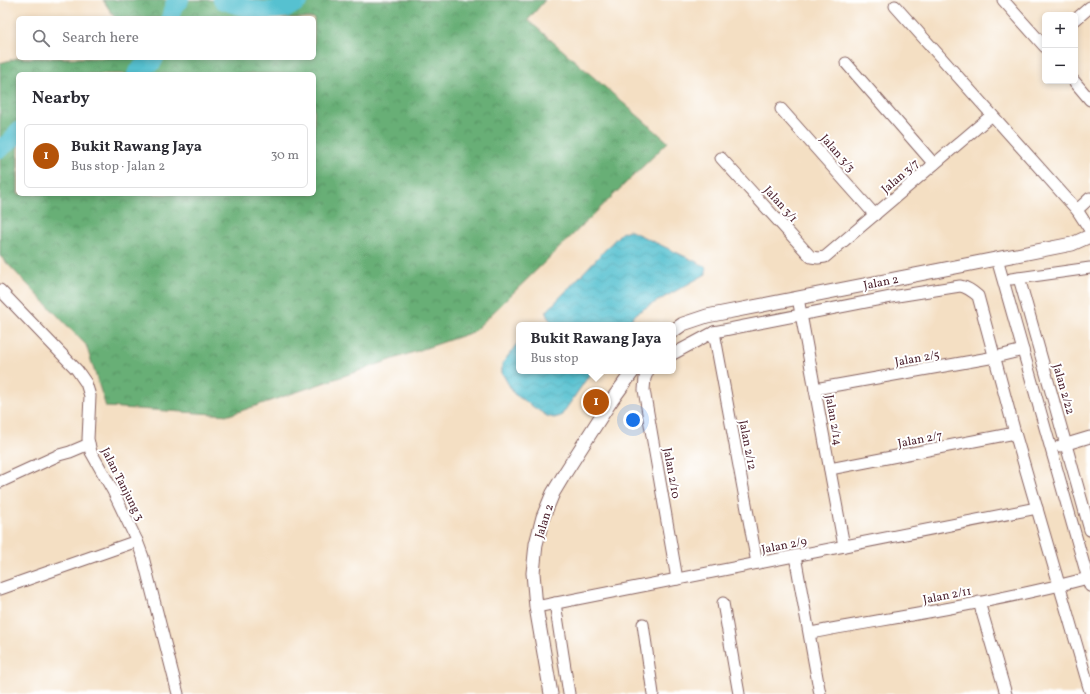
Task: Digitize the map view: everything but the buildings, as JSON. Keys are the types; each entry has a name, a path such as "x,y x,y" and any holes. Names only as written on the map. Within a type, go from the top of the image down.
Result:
{"street":[{"path":"1003,0 1042,44"},
{"path":"895,6 1077,210 1090,230"},
{"path":"1078,17 1090,7"},
{"path":"846,63 934,164"},
{"path":"1077,84 1090,100"},
{"name":"Jalan 3/3","path":"781,109 875,215"},
{"name":"Jalan 3/7","path":"826,257 992,115"},
{"name":"Jalan 3/1","path":"722,158 811,257 826,257"},
{"path":"1077,210 1090,198"},
{"name":"Jalan 2","path":"676,328 683,324 707,316 1072,244 1090,236"},
{"path":"997,259 1089,582"},
{"path":"1004,281 1090,268"},
{"name":"Jalan 2/22","path":"1019,278 1090,530"},
{"path":"676,352 714,332 891,297 960,286 967,287 978,296 1015,433 1090,691"},
{"name":"Jalan Tanjung 3","path":"0,290 77,370 86,383 90,396 89,444 91,452 113,491 143,557 178,694"},
{"name":"Jalan 2/14","path":"798,298 844,546"},
{"name":"Jalan 2/12","path":"714,332 757,563"},
{"name":"Jalan 2/5","path":"815,389 1023,350"},
{"name":"Jalan 2","path":"550,694 532,573 536,544 543,517 553,493 609,404 631,374"},
{"name":"Jalan 2/10","path":"647,374 644,383 644,390 677,579"},
{"name":"Jalan 2/7","path":"830,469 1015,433"},
{"path":"1051,449 1090,437"},
{"path":"0,482 59,455 89,444"},
{"name":"Jalan 2/9","path":"536,607 1037,508"},
{"path":"0,589 137,541"},
{"path":"795,556 820,694"},
{"name":"Jalan 2/11","path":"810,633 979,602 1059,585 1089,582"},
{"path":"979,602 1006,694"},
{"path":"555,603 569,694"},
{"path":"724,603 739,694"},
{"path":"643,624 653,694"}],"green space":[{"path":"103,0 545,0 528,20 668,142 473,332 229,415 106,407 86,345 0,256 0,63 16,59 16,60 316,60 316,16 114,16"}],"water":[{"path":"629,230 705,266 706,274 638,312 629,322 552,322 547,316 547,311 621,233"},
{"path":"516,345 516,374 590,374 561,416 554,418 547,416 514,394 502,373 502,364"}],"waterway":[{"path":"171,16 174,5 180,0"},
{"path":"222,0 260,10 276,10 286,8 300,0"},
{"path":"138,72 141,68 154,60"},
{"path":"0,149 14,138 16,134"}],"place":[{"name":"Bukit Rawang Jaya","path":"596,402"}]}
